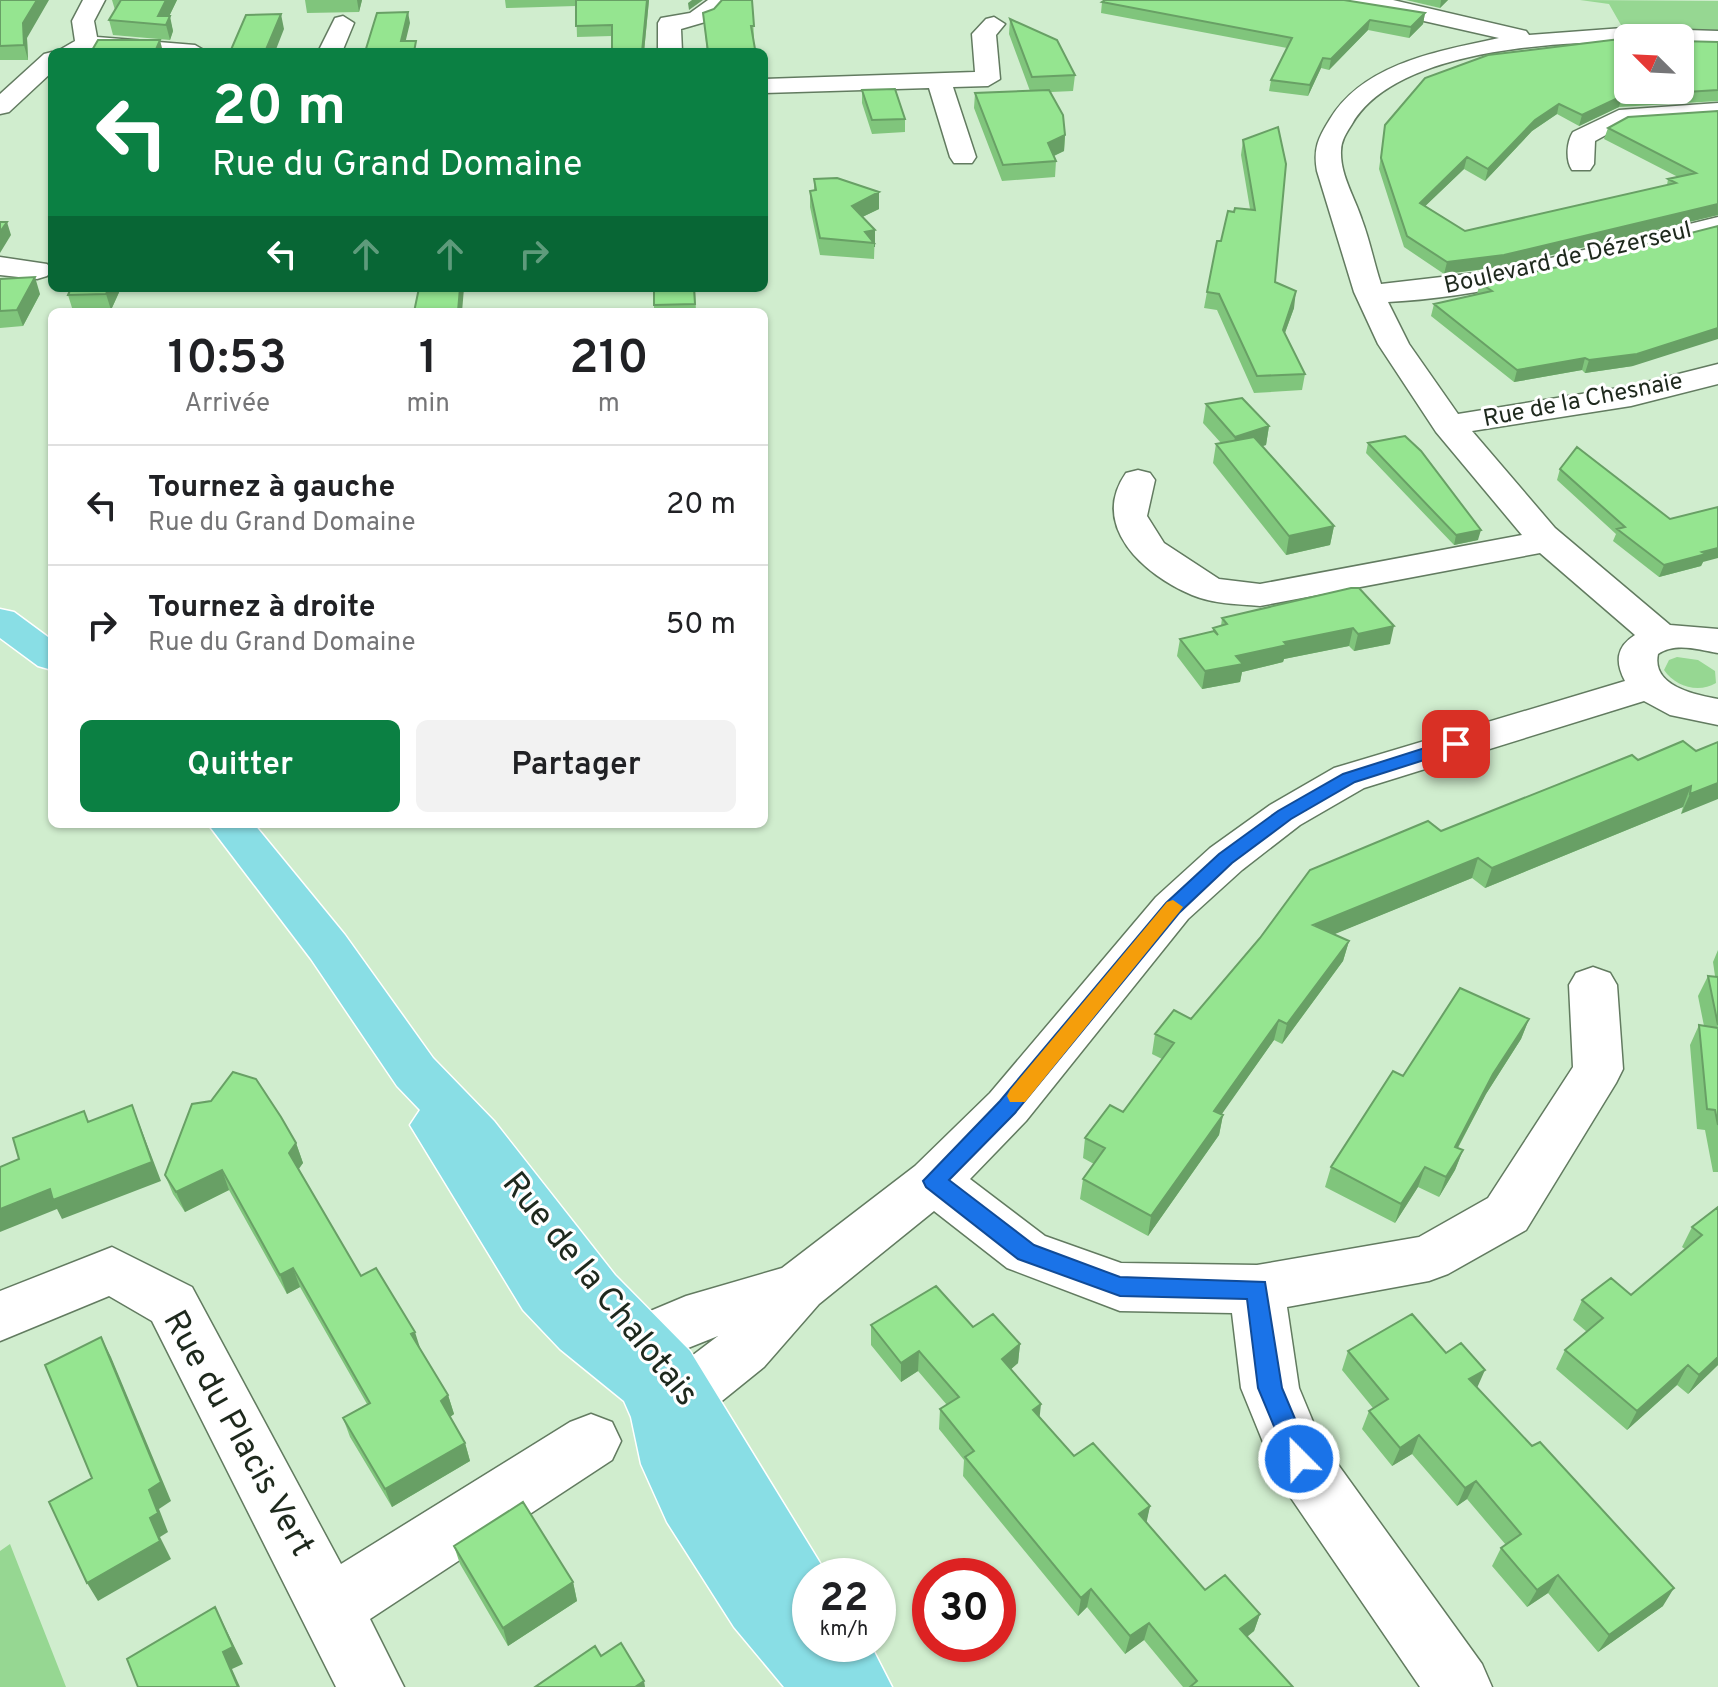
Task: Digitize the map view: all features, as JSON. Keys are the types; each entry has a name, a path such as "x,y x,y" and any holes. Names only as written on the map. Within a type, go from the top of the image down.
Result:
{"main road":[{"path":"0,620 48,655"},
{"name":"Rue de la Chalotais","path":"233,828 328,947 415,1072 476,1136 595,1292 644,1383 711,1433 721,1460 792,1576"},
{"name":"Rue de la Chalotais","path":"674,1405 671,1464 689,1502 757,1605 826,1687"},
{"path":"844,1662 859,1687"}],"street":[{"path":"94,0 83,21 77,48 122,43 163,48"},
{"path":"670,48 669,23 693,22 717,5 719,0"},
{"path":"1340,0 1393,7 1532,40"},
{"path":"332,48 343,23"},
{"path":"768,86 988,79 984,34 994,24"},
{"path":"1660,636 1547,541 1448,425 1405,360 1370,294 1330,165 1328,143 1338,121 1352,102 1369,89 1407,69 1480,48 1532,40 1640,35 1718,38"},
{"path":"0,107 9,89 48,62"},
{"path":"939,80 963,157"},
{"path":"1581,164 1582,137 1619,118 1718,111"},
{"name":"Boulevard de Dézerseul","path":"1370,294 1463,286 1559,266 1718,225"},
{"path":"0,266 37,270"},
{"name":"Rue de la Chesnaie","path":"1448,425 1631,396 1718,374"},
{"path":"1138,480 1129,504 1129,520 1156,555 1175,572 1215,591 1260,595 1547,541"},
{"path":"1718,641 1699,636 1660,636 1636,651 1634,662 1648,687 1683,706 1718,712"},
{"path":"674,1405 744,1349 799,1287 934,1181 1008,1107 1172,908 1226,859 1285,815 1349,778 1648,687"},
{"path":"934,1181 1026,1252 1120,1287 1257,1289 1429,1258 1507,1214 1598,1069 1593,985"},
{"name":"Rue du Placis Vert","path":"0,1316 112,1270 172,1304 371,1687"},
{"path":"626,1347 686,1321 799,1287"},
{"path":"1257,1289 1270,1388 1299,1459 1459,1687"},
{"path":"331,1607 591,1441"}],"green space":[{"path":"1580,0 1718,1 1718,31 1694,30 1694,24 1620,24 1609,4"},
{"path":"1677,657 1698,660 1715,671 1716,683 1695,688 1674,680 1664,670 1669,660"},
{"path":"10,1544 66,1687 0,1687 0,1551"}],"building":[{"path":"0,0 37,0 23,23 24,45 0,46"},
{"path":"121,0 166,0 158,16 170,16 166,25 109,20"},
{"path":"576,0 647,0 642,48 612,48 612,25 576,26"},
{"path":"722,0 752,0 754,26 751,26 755,48 707,48 703,13 714,9"},
{"path":"1344,0 1425,13 1411,27 1370,20 1331,59 1323,58 1310,85 1271,80 1292,38 1102,2"},
{"path":"408,12 401,41 416,41 415,48 366,48 377,13"},
{"path":"281,14 267,48 232,48 246,15"},
{"path":"1010,19 1057,40 1075,75 1032,77"},
{"path":"98,40 160,40 157,48 93,48"},
{"path":"1614,40 1614,100 1582,115 1559,104 1535,120 1488,169 1467,157 1420,203 1465,231 1676,183 1668,179 1696,173 1608,128 1628,117 1718,111 1718,204 1504,255 1447,262 1407,236 1381,158 1385,125 1425,78 1488,55"},
{"path":"1694,41 1718,42 1718,90 1694,92"},
{"path":"895,89 905,119 872,120 862,90"},
{"path":"1049,90 1063,115 1065,135 1048,143 1056,161 1003,165 975,93"},
{"path":"1278,127 1286,164 1275,282 1296,291 1283,330 1305,374 1257,376 1219,294 1207,292 1217,241 1221,241 1228,211 1234,212 1235,208 1255,210 1243,140"},
{"path":"837,178 879,192 852,206 875,230 865,232 874,243 820,238 810,191 816,190 814,179"},
{"path":"1718,226 1718,328 1637,354 1585,358 1517,370 1434,304 1492,291 1480,283 1558,267"},
{"path":"35,277 17,310 0,311 0,279"},
{"path":"69,292 107,292 106,294 68,295"},
{"path":"418,292 460,292 458,308 415,308"},
{"path":"654,292 694,292 695,304 654,305"},
{"path":"1242,398 1269,426 1235,437 1206,404"},
{"path":"1405,436 1421,451 1481,530 1456,535 1368,443"},
{"path":"1254,437 1334,526 1289,536 1216,444"},
{"path":"1577,447 1670,519 1718,507 1718,548 1664,565 1617,529 1625,527 1560,469"},
{"path":"1359,588 1394,626 1358,634 1353,628 1284,642 1287,645 1236,656 1243,664 1205,671 1180,639 1214,631 1218,635 1213,628 1227,624 1222,618"},
{"path":"1683,741 1696,751 1718,742 1718,783 1690,794 1691,786 1492,868 1478,858 1313,925 1349,941 1287,1024 1279,1020 1214,1111 1223,1115 1151,1216 1083,1179 1105,1148 1085,1138 1110,1105 1123,1112 1174,1043 1155,1034 1174,1010 1191,1019 1260,938 1310,870 1428,821 1441,831 1632,755 1638,760"},
{"path":"1708,976 1718,977 1718,1025"},
{"path":"1460,988 1529,1019 1493,1074 1455,1147 1463,1150 1446,1177 1425,1167 1401,1204 1331,1167 1393,1071 1403,1076"},
{"path":"1699,1025 1718,1028 1718,1125 1715,1110 1707,1109"},
{"path":"233,1072 256,1079 296,1143 289,1153 361,1276 376,1268 448,1395 441,1401 465,1443 385,1489 343,1418 370,1403 293,1268 280,1275 222,1170 176,1192 165,1175 192,1104 211,1101"},
{"path":"132,1105 152,1162 53,1200 50,1189 0,1209 0,1167 19,1159 13,1138 84,1111 88,1122"},
{"path":"1718,1207 1718,1357 1699,1375 1688,1365 1637,1411 1565,1350 1603,1318 1582,1300 1611,1278 1631,1295 1702,1235 1692,1227"},
{"path":"936,1286 973,1327 993,1314 1020,1344 1002,1359 1041,1404 1033,1410 1074,1456 1093,1443 1150,1506 1139,1514 1205,1590 1225,1575 1260,1614 1240,1629 1293,1687 1190,1687 1197,1681 1149,1623 1130,1636 1091,1589 1081,1598 965,1457 974,1451 940,1409 959,1397 919,1351 901,1363 871,1325"},
{"path":"1412,1314 1446,1353 1461,1343 1485,1370 1469,1379 1532,1446 1540,1442 1674,1588 1609,1635 1558,1575 1537,1590 1501,1548 1521,1534 1476,1481 1465,1488 1419,1435 1400,1448 1369,1411 1388,1399 1348,1351"},
{"path":"101,1337 161,1482 149,1490 158,1513 150,1518 160,1541 87,1583 49,1502 92,1478 45,1365"},
{"path":"523,1502 573,1582 503,1628 454,1546"},
{"path":"215,1607 233,1647 223,1652 238,1687 138,1687 127,1659"},
{"path":"621,1643 644,1681 635,1687 535,1687 595,1646 601,1656"}],"slow traffic":[{"path":"1018,1096 1173,907"}],"route":[{"path":"1299,1459 1270,1388 1257,1289 1120,1287 1026,1252 934,1181 1008,1107 1172,908 1226,859 1285,815 1349,778 1456,744"}]}
